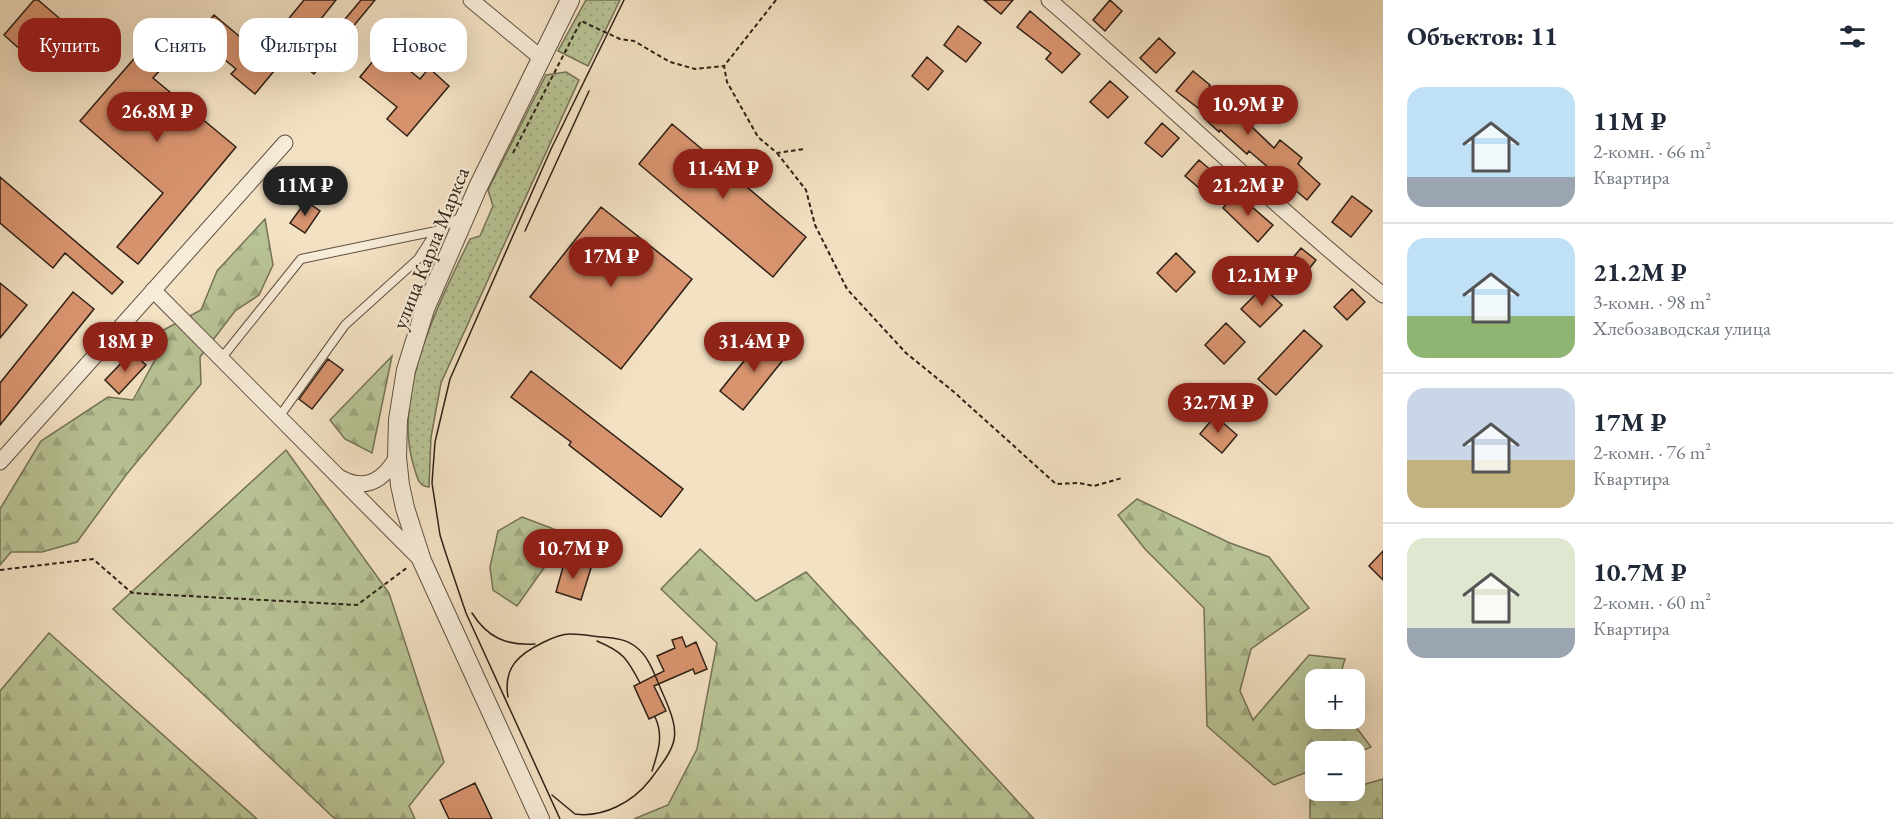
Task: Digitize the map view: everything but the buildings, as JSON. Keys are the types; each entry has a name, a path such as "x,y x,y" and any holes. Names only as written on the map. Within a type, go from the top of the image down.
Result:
{"street":[{"path":"471,0 540,57"},
{"path":"1049,0 1233,166 1383,295"},
{"name":"улица Карла Маркса","path":"540,819 416,564 397,457 398,420 406,370 425,309 466,215 540,57 569,1"},
{"path":"0,462 285,143"},
{"path":"153,290 336,476 416,564"},
{"path":"336,476 349,483 372,482 389,471 397,457"}],"lane":[{"path":"220,360 301,259 436,231 466,215"},
{"path":"279,417 345,325 418,260 436,231"}],"path":[{"path":"513,153 581,21 620,39 634,40 670,62 696,69 724,66 777,0"},
{"path":"724,66 727,82 758,137 777,153 806,190 815,225 847,289 906,352 1056,484 1079,483 1094,486 1122,477"},
{"path":"777,153 804,149"},
{"path":"0,570 93,559 132,593 357,605 416,564"}],"green space":[{"path":"586,0 620,0 588,66 558,51"},
{"path":"566,72 579,80 441,383 431,437 429,487 425,487 417,477 409,439 409,410 413,380 422,350 445,292 470,239 480,236 493,206 488,190 546,75"},
{"path":"265,219 273,265 259,295 235,311 200,357 201,384 126,475 77,542 42,552 11,552 0,565 0,509 41,441 108,397 133,400 156,358 141,342 201,310 217,271"},
{"path":"392,356 372,453 345,439 330,420"},
{"path":"286,450 389,593 444,762 409,806 415,819 335,819 113,609"},
{"path":"1137,499 1230,543 1269,557 1309,608 1251,649 1240,691 1253,720 1309,655 1345,659 1342,669 1305,669 1305,729 1358,729 1371,747 1365,750 1365,741 1305,741 1305,773 1274,785 1207,726 1204,608 1145,549 1118,515"},
{"path":"522,517 559,531 561,544 517,606 493,590 490,567 498,531"},
{"path":"700,549 756,601 806,572 1034,819 634,819 668,805 697,749 717,643 661,589"},
{"path":"49,633 257,819 0,819 0,691"},
{"path":"1383,779 1383,819 1310,819 1310,801 1365,801 1365,784"}],"tram line":[{"path":"560,819 466,613 446,554 440,535 432,483 435,442 450,379 551,149 624,0"},
{"path":"525,231 589,91"},
{"path":"472,613 484,628 498,638 515,643 535,644"},
{"path":"508,697 508,677 520,657 557,636 567,634 620,639 628,642 641,651 655,675 675,730 667,757 650,780 635,795 617,807 586,815 575,814 552,795"},
{"path":"597,641 623,657 640,683"},
{"path":"652,771 660,737 655,717"}]}
